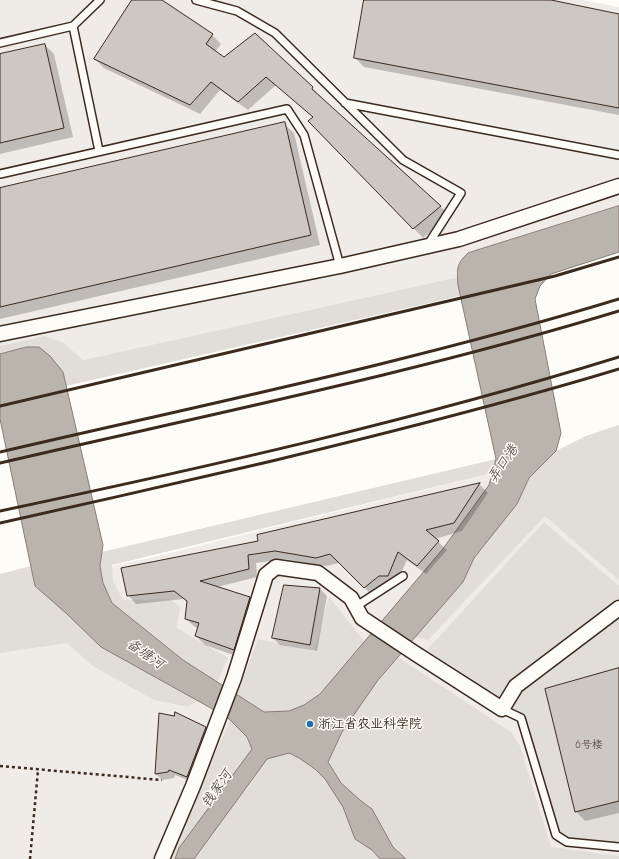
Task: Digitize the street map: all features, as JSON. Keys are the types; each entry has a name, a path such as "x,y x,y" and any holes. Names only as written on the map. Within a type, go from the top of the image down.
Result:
{"street":[{"path":"0,334 340,266 459,239 619,186"},
{"path":"162,859 186,804 234,678 266,575 276,567 318,573 351,598 359,612 413,652 502,709 516,686 619,608"}],"lane":[{"path":"0,43 73,26 100,0"},
{"path":"196,0 237,11 275,33 404,160 461,193 427,246"},
{"path":"73,26 99,151"},
{"path":"345,103 619,155"},
{"path":"0,174 287,109 304,135 340,266"},
{"path":"359,612 403,576"},
{"path":"502,709 521,718 556,835 566,842 619,847"}],"path":[{"path":"0,766 162,780"},
{"path":"30,859 38,770"}],"shaded area":[{"path":"0,0 583,0 619,7 619,206 468,253 457,270 458,277 83,360 63,342 44,336 0,346"},
{"path":"458,277 460,296 66,386 63,372 26,347 0,354 0,346 44,336 63,342 83,360"},
{"name":"浙江省农业科学院","path":"619,425 619,859 0,859 0,590 150,558 492,473 556,451 586,436"},
{"path":"619,425 619,580 545,516 428,640 415,637 463,582 474,558 517,504 529,477 556,451 586,436"},
{"path":"496,459 492,473 112,565 113,581 123,600 169,599 180,606 177,628 228,658 217,682 183,660 112,603 103,583 100,566 102,552"},
{"path":"544,522 619,586 619,851 555,843 513,706 427,650"},
{"path":"31,566 35,586 101,647 198,701 188,707 154,700 94,667 67,643 0,653 0,574"},
{"path":"329,597 365,642 323,691 310,701 297,708 282,712 262,711 237,695 258,639 314,651"},
{"path":"398,657 511,732 520,746 551,847 619,856 619,859 406,859 393,847 372,809 341,783 328,762 342,732 378,680"},
{"path":"230,721 247,737 252,749 179,848 175,859 152,859 170,819 186,816"},
{"path":"289,753 315,769 325,779 343,807 355,839 372,850 380,859 194,859 267,759"}],"water":[{"path":"619,206 619,252 551,274 540,286 535,299 561,433 556,451 529,478 517,504 474,558 463,582 378,680 342,732 328,762 341,783 372,809 393,847 406,859 380,859 372,850 355,839 343,807 325,779 315,769 289,753 267,759 194,859 175,859 179,848 252,749 247,737 227,717 101,647 35,586 0,419 0,354 26,347 39,347 50,356 63,372 103,545 100,566 103,583 112,603 183,660 264,712 289,711 304,705 320,694 442,550 489,485 496,459 458,285 458,267 461,260 468,253"}],"building":[{"path":"132,0 162,0 213,34 206,44 224,57 255,33 313,87 312,89 441,206 413,229 308,121 313,117 266,77 238,102 211,82 190,105 94,59"},
{"path":"364,0 551,0 619,14 619,108 354,58"},
{"path":"45,44 64,128 0,143 0,54"},
{"path":"285,122 311,235 0,307 0,188"},
{"path":"480,483 454,523 426,530 439,541 417,566 398,552 388,576 379,576 364,588 330,554 316,558 275,551 248,555 249,569 200,581 250,597 234,650 195,636 199,623 185,619 187,601 174,591 127,596 121,568 258,541 257,535"},
{"path":"284,585 320,588 310,645 272,638"},
{"path":"619,668 619,801 575,812 545,689"},
{"path":"175,712 206,727 187,777 169,770 168,772 155,774 159,713 174,716"}],"railway":[{"path":"0,406 555,276 619,257"},
{"path":"0,452 389,362 619,299"},
{"path":"0,463 389,374 619,311"},
{"path":"0,511 234,460 389,422 543,380 619,357"},
{"path":"0,523 359,440 446,418 619,369"}],"place":[{"name":"浙江省农业科学院","path":"310,724"}],"water label":[{"name":"弄口港","path":"503,464"},
{"name":"备塘河","path":"145,654"},
{"name":"钱家河","path":"217,789"}]}
